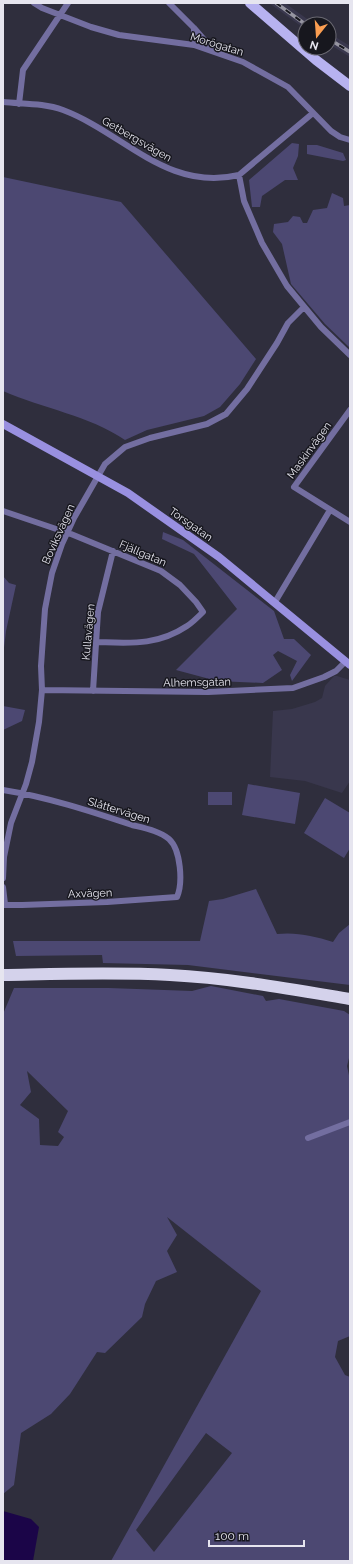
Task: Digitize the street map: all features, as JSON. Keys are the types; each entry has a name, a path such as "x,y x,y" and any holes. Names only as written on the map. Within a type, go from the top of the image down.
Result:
{"highway":[{"path":"3,969 106,967 158,968 246,976 350,992"},
{"path":"3,975 131,973 192,976 241,981 350,999"}],"main road":[{"path":"250,3 316,60 350,86"},
{"name":"Torsgatan","path":"3,424 128,493 219,556 348,663"}],"street":[{"name":"Morögatan","path":"34,3 42,8 91,27 119,35 194,45 243,62 288,87 331,131 340,137 350,140"},
{"path":"19,104 23,70 68,3"},
{"path":"169,3 214,51"},
{"path":"194,28 194,45"},
{"name":"Getbergsvägen","path":"3,102 52,106 65,111 108,133 151,160 178,173 202,178 226,178 239,175"},
{"path":"313,113 239,175 244,201 262,243 287,286 321,327 350,355"},
{"name":"Boviksvägen","path":"3,878 4,857 11,822 22,793 36,740 42,690 41,666 45,610 52,573 67,533 77,512 105,464 125,447 150,438 207,424 226,414 247,389 277,343 288,323 304,306"},
{"name":"Maskinvägen","path":"350,410 294,487 350,522"},
{"path":"275,602 330,510"},
{"name":"Fjällgatan","path":"3,511 67,533 142,562 170,576 196,602 203,612 187,626 169,636 154,641 136,643 97,642"},
{"name":"Kullavägen","path":"93,691 99,607 113,551"},
{"name":"Alhemsgatan","path":"42,690 208,692 293,688 324,677 348,663"},
{"name":"Slåttervägen","path":"3,790 22,793 107,817 158,833 168,838 176,848 179,860 180,890 177,897"},
{"path":"3,888 4,904"},
{"name":"Axvägen","path":"4,904 22,905 107,902 177,897"},
{"path":"308,1138 350,1122"}],"shaded area":[{"path":"269,3 285,3 303,16 297,16 297,23"},
{"path":"337,38 350,46 350,57 337,49"},
{"path":"292,143 299,144 298,156 293,168 298,180 285,180 262,196 260,207 252,207 249,180"},
{"path":"307,145 317,145 343,153 346,160 343,161 307,154"},
{"path":"3,177 121,202 256,359 240,384 220,407 204,416 147,430 125,440 96,424 3,391"},
{"path":"332,193 343,198 344,206 350,205 350,348 325,324 291,284 282,244 273,232 274,224 288,222 293,216 300,217 303,223 307,223 313,210 327,208"},
{"path":"163,532 183,540 274,611 284,639 294,639 311,655 292,681 290,675 297,661 278,651 273,655 282,670 263,683 217,681 176,670 237,609 194,554 162,539"},
{"path":"3,576 9,583 16,585 6,631 3,656"},
{"path":"334,676 350,680 350,781 342,793 305,781 270,777 273,711 292,709 315,702 322,698 325,686"},
{"path":"3,706 25,710 22,721 3,730"},
{"path":"248,784 300,793 295,824 242,815"},
{"path":"208,792 232,792 232,805 208,805"},
{"path":"325,798 350,813 350,848 344,858 304,833"},
{"path":"256,889 277,934 305,935 333,942 339,933 350,924 350,985 188,965 103,963 102,955 16,956 13,941 200,941 209,901 223,899"},
{"path":"211,986 263,996 266,1001 279,999 344,1011 350,1015 350,1054 347,1066 350,1080 350,1336 338,1341 335,1357 345,1375 350,1377 350,1561 111,1561 261,1291 167,1217 177,1235 167,1251 177,1272 156,1281 145,1304 142,1317 105,1353 97,1352 70,1394 51,1414 21,1433 14,1485 3,1494 3,1014 14,988 109,988 192,991","holes":["27,1071 68,1111 58,1132 64,1137 58,1146 40,1145 39,1119 20,1105 31,1092","206,1433 232,1453 154,1552 136,1530"]},
{"path":"3,1511 31,1519 39,1527 33,1561 3,1561"}],"railway":[{"path":"276,3 297,18"},
{"path":"337,44 350,52"}]}
